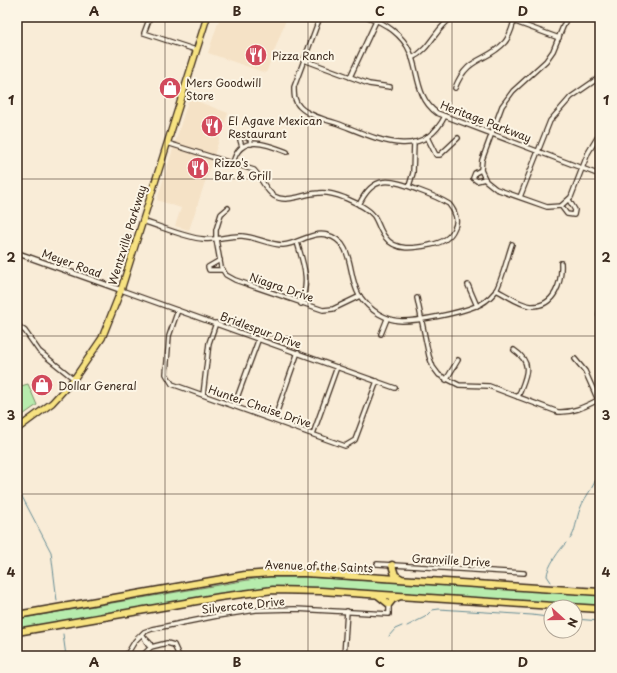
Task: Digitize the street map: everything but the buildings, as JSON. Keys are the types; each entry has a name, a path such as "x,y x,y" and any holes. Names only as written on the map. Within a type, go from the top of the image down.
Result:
{"highway":[{"path":"379,578 388,573 392,565"},
{"path":"392,565 395,575 403,579"},
{"name":"Avenue of the Saints","path":"17,615 263,573 293,573 403,579 600,592"},
{"path":"17,632 255,592 309,590 600,609"},
{"path":"376,594 389,604 393,599 401,596"},
{"path":"17,637 44,627"}],"main road":[{"name":"Wentzville Parkway","path":"17,429 52,403 74,379 102,338 121,290 141,221 207,17"}],"street":[{"path":"150,17 144,33 196,50"},
{"path":"320,17 296,80 294,93 297,104 305,111 386,142 402,144 414,142 427,137 440,126 445,116"},
{"name":"Heritage Parkway","path":"368,17 377,19 397,34 410,51 424,100 430,107 445,116 538,150 600,175"},
{"path":"412,58 421,54 439,28 452,17"},
{"path":"502,17 560,38"},
{"path":"567,17 560,38 546,61 507,98 491,133 482,160 481,170 485,179 490,185 496,188 547,207 561,206 569,200 574,191 593,142 600,133"},
{"path":"350,77 377,19"},
{"path":"455,88 460,76 471,64 506,41 514,21"},
{"path":"304,60 369,84 390,87"},
{"path":"520,197 547,127 562,106 580,89 600,76"},
{"path":"242,147 240,140 243,136 247,136 250,139 251,144"},
{"path":"427,137 436,155 440,155 458,138"},
{"path":"409,186 413,173 414,142"},
{"path":"167,143 254,170 260,176 270,192 280,198 286,199 314,193 329,193 344,198 359,205 373,215 385,237 395,245 406,248 414,248 438,244 446,240 455,228 456,219 454,210 449,204 442,199 409,186 390,181 382,181 373,185 368,190 359,205"},
{"path":"233,163 236,152 242,147 251,144 263,143 287,152"},
{"path":"481,170 475,173 473,178 477,181 485,179"},
{"path":"561,206 567,214 574,215 575,210 569,200"},
{"path":"223,270 216,239 216,230 221,214 228,208"},
{"path":"141,221 202,240 231,236 244,236 271,244 284,245 297,242 314,235 325,234 343,244 360,296 371,308 387,318 401,321 421,319 477,306 489,298 496,290 512,244"},
{"path":"297,242 306,271 306,291 301,304"},
{"name":"Meyer Road","path":"17,253 121,290"},
{"name":"Niagra Drive","path":"220,260 208,267 209,270 213,272 223,270 226,275 235,280 301,304 323,310 332,309 360,296"},
{"path":"496,290 522,304 530,306 544,303 556,293 562,274 561,263"},
{"path":"468,286 477,306"},
{"name":"Bridlespur Drive","path":"121,290 259,338 395,388"},
{"path":"417,298 433,367 446,380 464,386 489,386 558,412 568,413 599,399 576,359"},
{"name":"Hunter Chaise Drive","path":"178,310 169,336 166,374 172,384 345,446 352,444 355,440 377,381"},
{"path":"599,315 600,310"},
{"path":"381,334 387,318"},
{"path":"203,395 210,342 216,323"},
{"path":"17,325 25,331 39,351 74,379"},
{"path":"234,406 259,338"},
{"path":"514,350 524,357 527,364 526,374 518,397"},
{"path":"274,420 298,352"},
{"path":"446,380 458,360"},
{"path":"313,434 337,367"},
{"name":"Granville Drive","path":"377,564 524,574"},
{"name":"Silvercote Drive","path":"126,656 135,641 160,626 256,610 294,609 389,614 389,604"},
{"path":"344,656 347,611"},
{"path":"143,635 148,645 151,647"},
{"path":"142,656 151,647 170,644 176,647 179,656"}],"shaded area":[{"path":"220,17 287,17 266,73 208,53"},
{"path":"189,98 228,113 189,230 175,226 181,208 157,200"}],"green space":[{"path":"17,375 21,386 28,384 37,405 17,419"},
{"path":"266,577 306,577 600,595 600,606 583,605 583,599 543,599 543,602 341,589 269,588 219,595 17,630 17,619"}],"waterway":[{"path":"570,539 574,533 582,503 596,479 598,467"},
{"path":"17,487 51,552 57,601"},
{"path":"551,582 547,576 549,568 557,554 566,543"},
{"path":"407,626 425,617 432,610 439,609 543,616"},
{"path":"583,620 600,621"},
{"path":"389,636 395,629 402,626"},
{"path":"63,634 66,656"}],"place":[{"name":"Pizza Ranch","path":"256,55"},
{"name":"Mers Goodwill Store","path":"170,88"},
{"name":"El Agave Mexican Restaurant","path":"212,126"},
{"name":"Rizzo's Bar & Grill","path":"198,168"},
{"name":"Dollar General","path":"42,385"}]}
